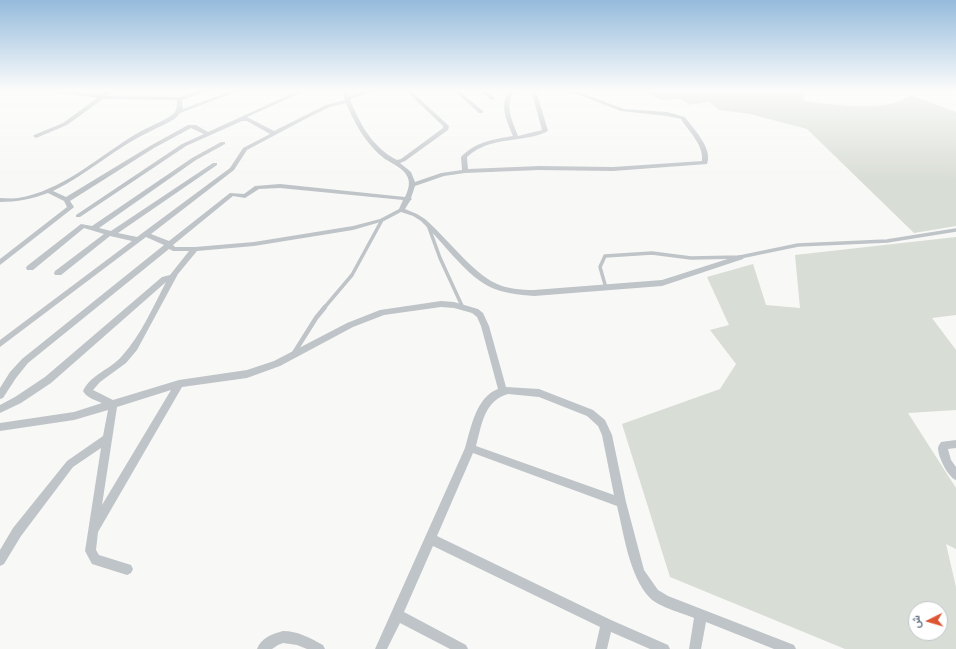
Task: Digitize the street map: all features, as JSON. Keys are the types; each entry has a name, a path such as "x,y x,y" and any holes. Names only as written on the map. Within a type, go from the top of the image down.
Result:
{"street":[{"path":"36,136 65,124 70,120"},
{"path":"0,200 18,201 49,192 135,137 167,120"},
{"path":"78,216 130,180 206,133 237,120"},
{"path":"250,120 273,134"},
{"path":"0,344 235,167 242,151 300,120"},
{"path":"145,234 170,244 173,249 194,250 269,242 310,233 353,228 382,220 401,210 408,199 411,176 377,147 356,120"},
{"path":"396,162 402,162 446,129 446,126 440,120"},
{"path":"511,120 516,137"},
{"path":"465,171 464,157 470,150 488,142 541,133 546,130 543,120"},
{"path":"411,185 443,174 465,171 539,168 613,169 705,163 706,157 703,148 685,120"},
{"path":"66,200 152,147 190,126 194,126 206,133"},
{"path":"94,228 194,159 222,143"},
{"path":"58,273 110,233 215,164"},
{"path":"0,395 13,375 25,361 230,195 247,195 257,187 280,186 408,199"},
{"path":"0,263 70,209 71,206 66,200 49,192"},
{"path":"401,210 415,215 428,224 473,269 491,284 518,292 534,294 662,283 740,257"},
{"path":"30,268 83,226 138,240"},
{"path":"113,404 94,396 87,391 87,388 115,368 134,348 173,277 194,250"},
{"path":"0,409 18,400 48,380 165,279 173,277"},
{"path":"0,427 74,416 179,384 247,374 291,357 350,325 383,312 441,304 476,311 482,319 503,391"},
{"path":"91,534 179,384"},
{"path":"381,649 470,448 479,418 487,401 498,392 519,390 539,393 598,418 602,423 607,435 620,502 635,560 639,573 645,584 654,594 664,600 790,649"},
{"path":"113,404 91,534 90,552 96,560 127,569"},
{"path":"0,560 17,532 70,464 108,438"},
{"path":"956,444 944,445 943,450 947,462 956,475"},
{"path":"470,448 620,502"},
{"path":"431,539 607,624 664,649"},
{"path":"695,649 701,614"},
{"path":"397,615 462,649"},
{"path":"601,649 607,624"},
{"path":"263,649 270,641 286,636 319,649"}],"lane":[{"path":"291,357 316,318 352,274 382,220"},
{"path":"428,224 440,258 463,308"},
{"path":"606,288 601,276 602,260 605,256 652,254 691,258 740,257 798,245 887,241 956,230"}],"shaded area":[{"path":"774,120 956,120 956,226 914,233 807,129"},
{"path":"956,237 956,315 932,318 956,350 956,410 908,413 956,488 956,549 946,544 956,587 956,649 845,649 670,577 622,424 720,389 736,364 710,330 729,325 707,277 753,264 766,305 800,308 795,255"}]}
